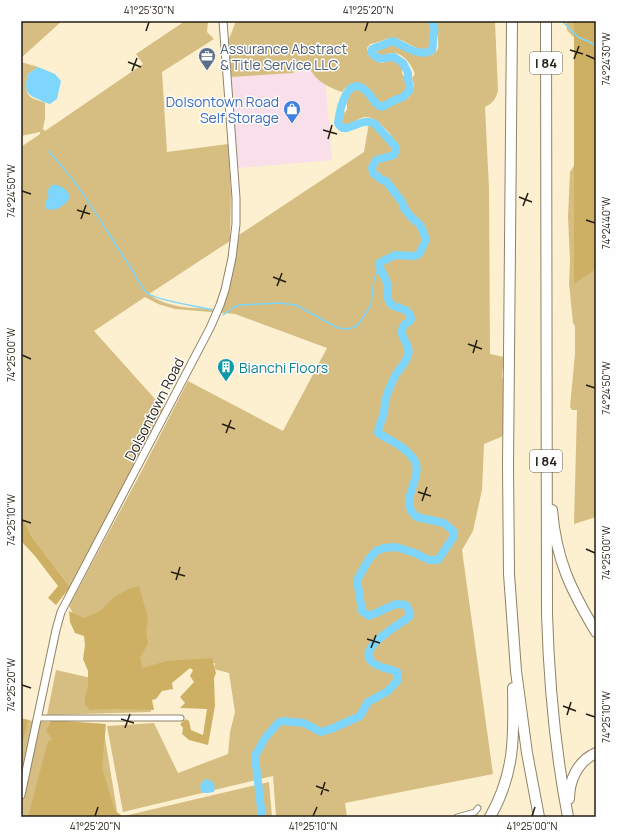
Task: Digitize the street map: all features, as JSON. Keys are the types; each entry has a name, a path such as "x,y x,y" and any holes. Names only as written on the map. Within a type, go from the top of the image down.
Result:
{"highway":[{"name":"I 84","path":"512,21 508,496 509,574 512,620 523,725 539,817"},
{"name":"I 84","path":"546,21 546,438 548,647 555,735 569,817"},
{"path":"546,438 550,459 551,500 558,548 570,586 596,632"},
{"path":"490,817 502,792 512,755 514,732 512,620"},
{"path":"569,817 569,790 574,774 583,762 596,753"}],"street":[{"name":"Dolsontown Road","path":"21,795 61,612 210,328 225,290 233,250 236,216 223,21"},
{"path":"38,718 180,718"},
{"path":"457,817 475,812 478,808"}],"shaded area":[{"path":"21,21 62,21 21,58"},
{"path":"185,21 208,21 207,32 214,39 162,72 167,152 228,144 231,193 230,241 149,294 175,306 223,309 234,267 239,235 364,152 369,123 385,138 391,135 380,123 369,117 362,118 347,125 344,125 342,121 343,114 347,110 347,98 349,93 356,88 363,91 377,109 384,110 409,97 414,86 412,78 415,74 412,67 403,57 396,53 381,55 376,53 377,51 393,43 416,54 429,55 434,53 438,47 438,30 435,21 495,21 498,90 494,100 485,107 489,188 490,354 504,357 502,376 513,414 506,431 501,437 484,444 482,490 473,531 462,550 493,774 345,803 347,817 276,817 273,776 123,812 107,726 154,723 178,773 228,754 230,732 235,712 229,673 214,669 215,663 195,662 147,674 151,712 47,715 56,670 135,688 84,634 69,606 188,381 283,431 327,348 235,314 175,309 158,304 145,297 94,331 164,409 70,587 32,537 21,515 21,147 40,134 40,132 21,136 21,62 38,67 28,74 26,87 29,96 45,103 43,129 45,131 143,64 136,54"},
{"path":"236,21 428,21 432,27 432,46 430,49 420,49 394,38 389,38 370,44 367,48 370,55 374,59 382,63 395,61 402,66 402,73 407,86 407,90 403,94 392,97 385,104 380,104 372,93 358,83 353,83 347,86 342,92 331,88 321,82 313,74 308,63 293,73 231,77 229,39"},
{"path":"566,21 576,21 580,44 567,30"},
{"path":"574,21 596,21 596,269 574,284"},
{"path":"324,65 332,160 238,168 231,77 293,73"},
{"path":"577,161 596,161 596,517 574,524 577,410 572,410 570,407 575,354 575,326 573,323 569,283 570,261 568,217 570,172"},
{"path":"21,515 32,537 70,587 56,605 48,598 58,586 35,556 21,541"},
{"path":"139,586 148,618 146,631 148,644 140,657 142,668 167,661 212,658 216,673 214,678 215,706 208,745 189,740 182,734 183,728 180,724 186,719 189,721 191,730 203,735 207,709 180,708 185,703 180,697 194,682 190,676 193,670 190,668 172,683 173,689 162,691 156,699 152,700 154,710 90,710 85,705 85,697 88,686 88,671 83,659 85,645 84,636 75,633 70,622 69,611 84,618 100,611 113,598 128,589"},
{"path":"21,718 33,721 103,726 118,817 21,817"},
{"path":"21,719 28,720 21,750"},
{"path":"51,720 106,724 102,767 115,811 124,817 28,817 48,741 53,740 46,731"},
{"path":"269,782 272,817 124,817 124,816"}],"water":[{"path":"38,67 55,74 61,81 57,99 50,104 33,97 27,90 26,83 28,74"},
{"path":"52,185 58,185 63,188 70,197 63,206 52,210 45,208 45,203 49,196 47,194 49,188"},
{"path":"206,779 213,783 215,787 214,792 203,793 201,791 200,785"}],"waterway":[{"path":"262,817 255,756 265,738 278,723 282,721 304,723 321,732 331,729 360,716 368,702 388,691 398,680 397,672 376,665 371,661 369,655 370,649 382,636 409,617 410,613 406,605 396,604 369,616 362,611 357,580 369,559 376,551 384,548 396,547 415,553 429,560 438,560 454,536 454,532 444,523 417,517 411,511 409,504 415,481 416,465 413,458 406,450 378,433 389,389 408,355 409,350 403,336 402,329 411,319 408,312 390,303 386,281 379,263 395,255 415,256 419,254 425,242 425,237 420,225 410,216 404,208 402,202 386,181 382,180 373,173 372,168 376,160 394,155 396,150 395,146 375,124 364,122 349,128 345,128 341,127 338,123 346,94 350,89 356,86 362,88 376,103 382,107 403,97 410,90 408,73 403,63 394,57 379,58 371,52 372,49 393,41 418,52 423,53 432,50 434,30 432,21"},
{"path":"562,21 578,37 596,45"},
{"path":"48,151 71,177 147,293 168,301 212,310"},
{"path":"223,315 232,308 240,305 280,303 296,305 338,328 349,329 358,325 371,305 374,279 379,267"}],"place":[{"name":"Assurance Abstract & Title Service LLC","path":"207,71"},
{"name":"Dolsontown Road Self Storage","path":"292,124"},
{"name":"Bianchi Floors","path":"226,382"}]}
